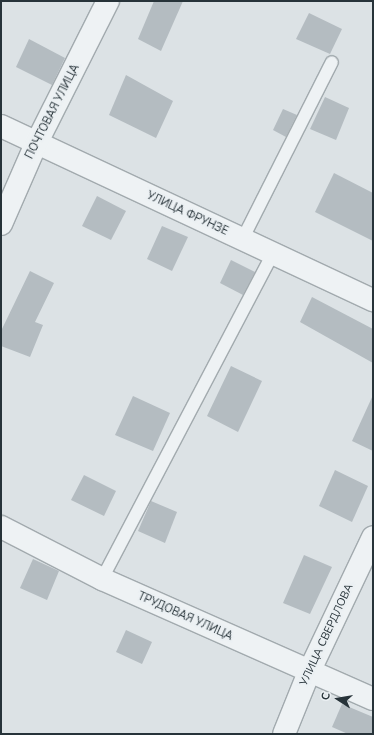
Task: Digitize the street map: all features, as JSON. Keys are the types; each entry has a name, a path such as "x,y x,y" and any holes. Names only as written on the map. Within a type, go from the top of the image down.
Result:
{"street":[{"name":"ПОЧТОВАЯ УЛИЦА","path":"1,224 36,144 108,1"},
{"name":"УЛИЦА ФРУНЗЕ","path":"1,126 36,144 272,255 373,300"},
{"name":"ТРУДОВАЯ УЛИЦА","path":"1,527 102,579 309,672 373,699"},
{"name":"УЛИЦА СВЕРДЛОВА","path":"284,734 309,672 373,537"}],"lane":[{"path":"242,240 332,62"},
{"path":"102,579 272,255"}],"building":[{"path":"154,1 183,1 161,51 138,39"},
{"path":"309,13 342,29 330,54 296,39"},
{"path":"29,39 65,58 52,85 16,67"},
{"path":"126,75 173,101 156,138 109,115"},
{"path":"325,97 349,108 336,140 310,129"},
{"path":"283,109 297,115 286,137 273,130"},
{"path":"334,173 373,193 373,241 315,212"},
{"path":"97,196 126,211 111,240 82,226"},
{"path":"162,226 188,237 172,271 147,259"},
{"path":"231,260 255,272 243,295 220,283"},
{"path":"30,271 54,283 35,322 43,325 30,357 1,346 1,331"},
{"path":"312,297 373,329 373,363 300,322"},
{"path":"231,366 262,381 238,432 207,416"},
{"path":"373,395 373,451 352,441"},
{"path":"133,396 170,413 153,451 115,435"},
{"path":"335,470 368,486 352,522 319,506"},
{"path":"84,475 116,491 104,516 71,500"},
{"path":"151,501 177,512 165,543 138,531"},
{"path":"304,555 332,567 310,614 283,603"},
{"path":"33,559 59,571 47,600 20,588"},
{"path":"126,630 152,642 142,664 116,652"},
{"path":"342,704 373,717 373,734 348,734 332,727"}]}
